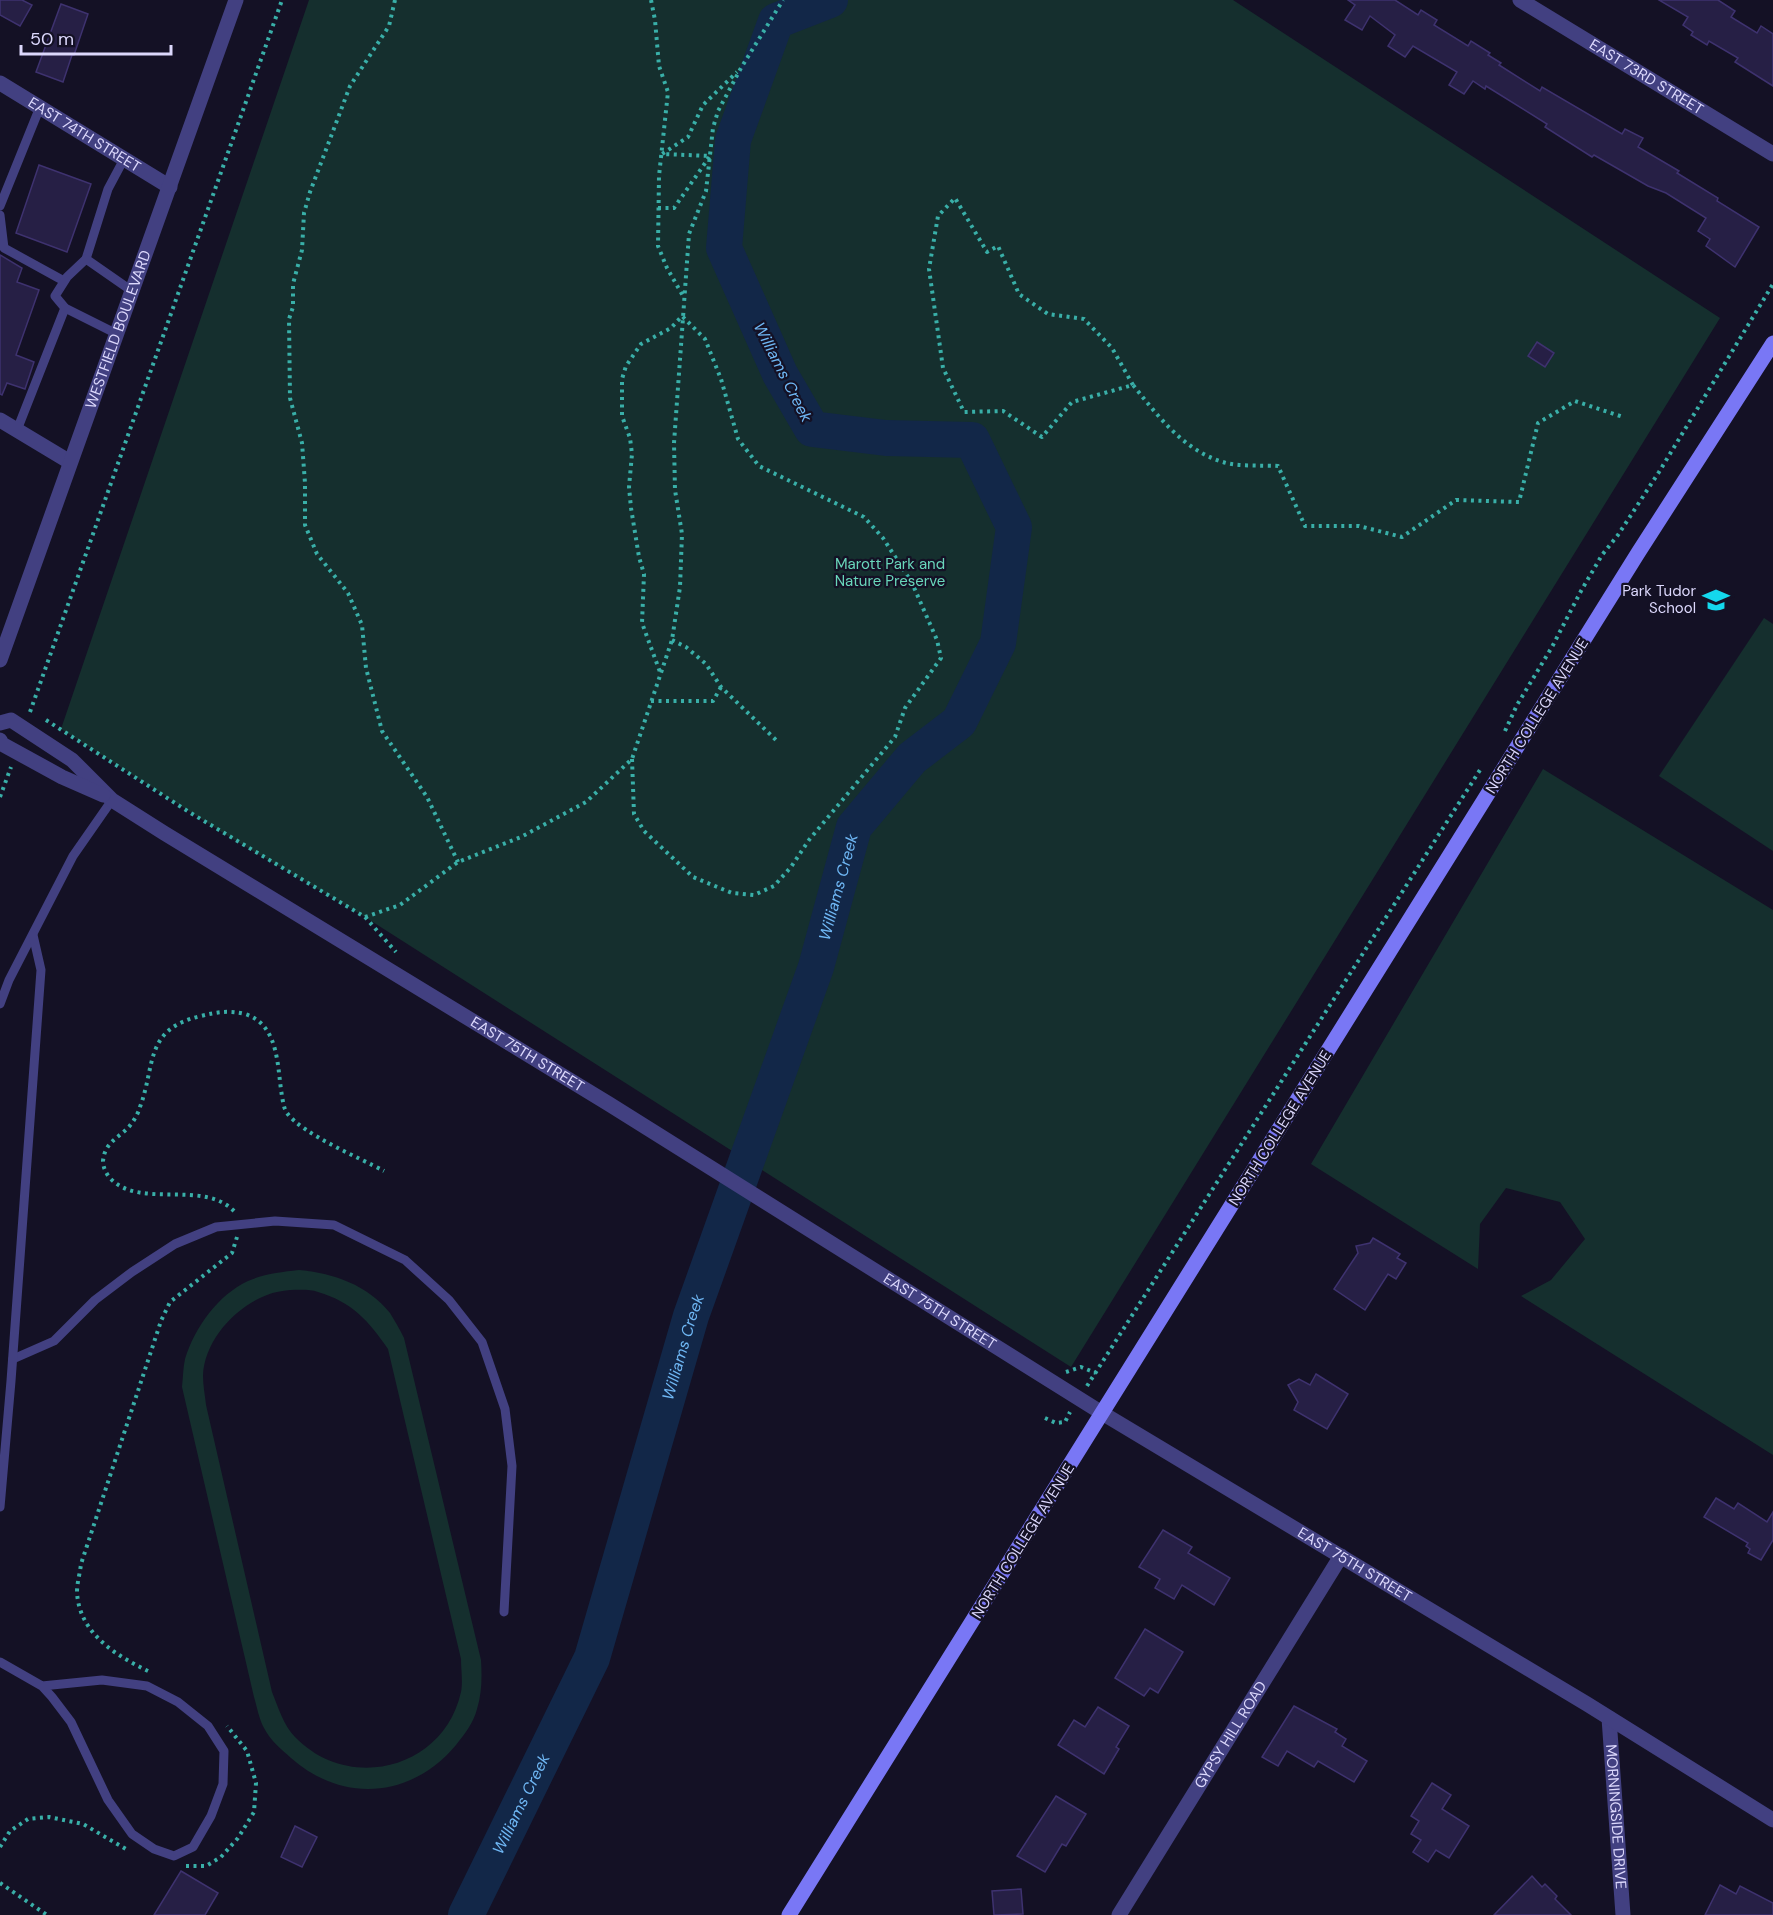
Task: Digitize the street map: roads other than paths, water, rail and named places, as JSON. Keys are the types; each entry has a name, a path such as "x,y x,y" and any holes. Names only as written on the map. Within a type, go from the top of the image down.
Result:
{"main road":[{"name":"NORTH COLLEGE AVENUE","path":"789,1915 1632,563 1773,343"}],"street":[{"name":"WESTFIELD BOULEVARD","path":"0,660 236,0"},
{"name":"EAST 73RD STREET","path":"1520,0 1773,154"},
{"name":"EAST 74TH STREET","path":"0,83 170,186"},
{"path":"0,420 70,462"},
{"name":"EAST 75TH STREET","path":"0,723 11,720 72,760 111,799"},
{"name":"EAST 75TH STREET","path":"0,740 2,744 62,777 111,799 421,991 609,1104 1102,1413 1609,1718 1773,1820"},
{"name":"GYPSY HILL ROAD","path":"1119,1915 1341,1556"},
{"name":"MORNINGSIDE DRIVE","path":"1609,1718 1623,1915"}],"lane":[{"path":"0,206 40,107"},
{"path":"117,334 65,308 55,296 64,281 86,260 108,189 124,159"},
{"path":"0,215 4,248 64,281"},
{"path":"86,260 132,291"},
{"path":"17,430 65,308"},
{"path":"0,1004 9,980 73,856 111,799"},
{"path":"0,1508 41,970 33,934"},
{"path":"13,1359 54,1341 95,1300 175,1244 216,1227 275,1221 334,1225 405,1260 449,1300 482,1342 505,1408 512,1466 504,1612"},
{"path":"0,1662 42,1686 52,1697 71,1722 108,1800 132,1834 154,1849 174,1856 193,1847 211,1816 224,1784 224,1751 208,1726 178,1702 147,1686 102,1680 42,1686"}],"waterway":[{"name":"Williams Creek","path":"466,1915 592,1658 691,1316 816,967 854,827 912,758 959,722 998,643 1014,527 972,440 886,438 812,429 780,374 724,248 733,140 776,21 830,0"}],"place":[{"name":"Park Tudor School","path":"1716,600"}],"park label":[{"name":"Marott Park and Nature Preserve","path":"890,572"}]}
